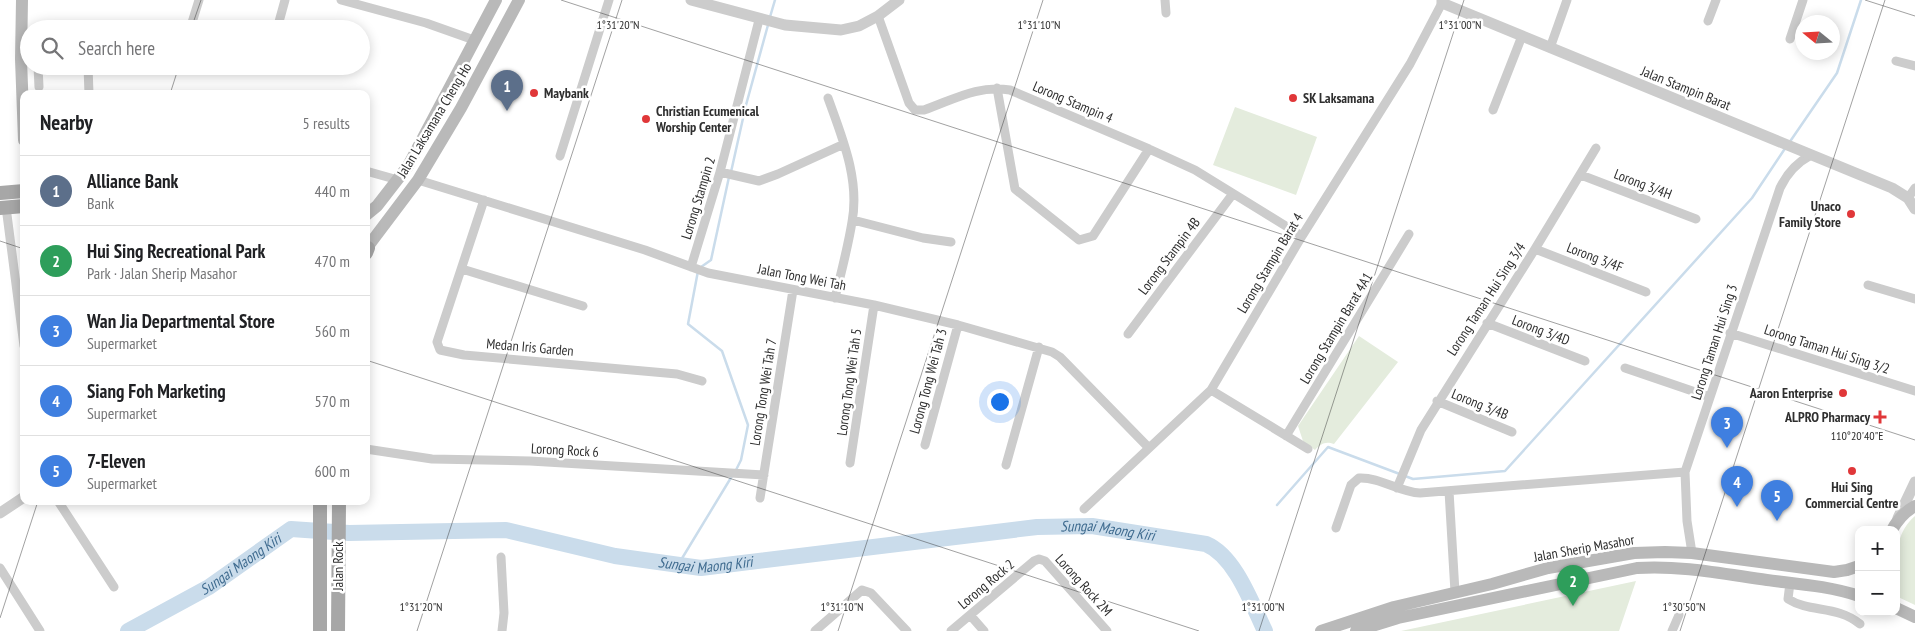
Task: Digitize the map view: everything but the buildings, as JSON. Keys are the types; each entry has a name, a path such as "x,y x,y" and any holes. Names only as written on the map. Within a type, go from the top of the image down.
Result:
{"main road":[{"path":"22,0 23,20"},
{"name":"Jalan Laksamana Cheng Ho","path":"370,212 377,206 408,166 496,0"},
{"path":"484,23 498,11 504,0"},
{"name":"Jalan Laksamana Cheng Ho","path":"370,246 418,180 461,108 519,0"},
{"path":"24,75 24,90"},
{"path":"0,193 20,191"},
{"path":"3,208 20,206"},
{"name":"Jalan Rock","path":"338,631 339,505"},
{"name":"Jalan Rock","path":"319,506 320,631"},
{"path":"1895,525 1905,512 1915,506"},
{"name":"Jalan Sherip Masahor","path":"1321,631 1394,607 1492,584 1548,568 1634,553 1692,553 1834,572 1855,567"},
{"name":"Jalan Sherip Masahor","path":"1356,631 1398,618 1637,568 1660,566 1836,589 1855,595"},
{"path":"1900,611 1913,616"}],"street":[{"path":"193,20 199,0"},
{"path":"279,20 285,0"},
{"path":"340,0 426,24 474,40"},
{"path":"560,156 609,0"},
{"path":"691,0 785,26 841,30 859,26 878,16 899,0"},
{"path":"1165,0 1166,13"},
{"path":"1550,48 1567,0"},
{"path":"1708,21 1716,0"},
{"path":"1790,39 1803,0"},
{"name":"Jalan Stampin Barat","path":"1442,1 1550,48 1892,188 1908,198 1915,209"},
{"name":"Lorong Stampin Barat 4","path":"1084,509 1210,390 1302,236 1410,64 1442,1"},
{"name":"Lorong Stampin 4","path":"878,16 909,103 915,110 924,110 978,89 997,88 1010,90 1195,170 1232,195 1302,236"},
{"name":"Lorong Stampin 2","path":"694,268 724,173 762,20"},
{"path":"1493,110 1522,36"},
{"path":"1896,61 1915,66"},
{"path":"38,75 39,87"},
{"path":"88,75 89,90"},
{"path":"997,88 1015,189 1079,240 1093,236 1149,149"},
{"path":"828,98 844,144 853,184 853,220 835,298"},
{"path":"724,173 759,181 844,144"},
{"name":"Lorong Taman Hui Sing 3/4","path":"1398,486 1421,430 1596,148"},
{"name":"Lorong Taman Hui Sing 3","path":"1692,553 1685,472 1780,188 1787,174 1798,162 1811,155"},
{"path":"370,172 398,180"},
{"name":"Lorong 3/4H","path":"1581,175 1696,219"},
{"name":"Jalan Tong Wei Tah","path":"418,180 645,250 708,273 874,305 1039,347 1060,357 1149,448"},
{"path":"1908,198 1915,188"},
{"name":"Lorong Stampin 4B","path":"1128,334 1232,195"},
{"name":"Medan Iris Garden","path":"484,200 437,342 440,350 464,355 677,374 702,381"},
{"path":"3,208 20,320"},
{"path":"853,220 923,238 952,242"},
{"name":"Lorong Stampin Barat 4A1","path":"1286,436 1409,234"},
{"name":"Lorong 3/4F","path":"1535,249 1646,292"},
{"path":"462,269 582,306"},
{"path":"1868,285 1915,299"},
{"name":"Lorong Tong Wei Tah 7","path":"760,498 793,290"},
{"name":"Lorong Tong Wei Tah 5","path":"850,463 874,305"},
{"name":"Lorong 3/4D","path":"1486,323 1585,362"},
{"name":"Lorong Tong Wei Tah 3","path":"925,444 958,325"},
{"name":"Lorong Taman Hui Sing 3/2","path":"1730,334 1915,391"},
{"path":"1006,466 1039,347"},
{"path":"1624,368 1710,397"},
{"path":"1210,390 1308,449"},
{"name":"Lorong 3/4B","path":"1438,402 1512,432"},
{"name":"Lorong Rock 6","path":"370,450 432,459 530,461 764,475"},
{"path":"1336,528 1351,486 1359,478 1369,478 1398,486 1410,493 1420,494 1685,472"},
{"path":"1895,525 1915,482"},
{"path":"1449,491 1455,592"},
{"path":"0,513 20,500"},
{"path":"61,505 114,587"},
{"path":"501,557 504,613 502,631"},
{"name":"Lorong Rock 2","path":"951,631 1034,561 1039,559"},
{"name":"Lorong Rock 2M","path":"1039,559 1045,561 1107,631"},
{"path":"0,568 40,631"},
{"path":"1790,583 1788,600 1851,616 1860,624"},
{"path":"815,631 862,590 871,593 907,631"},
{"path":"970,615 984,631"},
{"path":"1672,631 1679,615"}],"green space":[{"path":"1235,107 1317,137 1296,195 1213,165"},
{"path":"1359,336 1398,362 1334,444 1323,444 1315,450 1303,441 1298,426"},
{"path":"1915,516 1915,605 1900,598 1900,540 1908,524"},
{"path":"1636,581 1619,631 1401,631"}],"waterway":[{"path":"770,17 775,0"},
{"path":"1789,143 1837,73 1861,0"},
{"path":"731,172 746,105 768,25"},
{"path":"1277,505 1328,447 1413,479 1505,471 1752,198 1786,147"},
{"path":"701,267 711,260 729,177"},
{"path":"698,271 688,324 722,351 748,425 741,460 735,472"},
{"path":"678,565 732,476"},
{"name":"Sungai Maong Kiri","path":"128,631 209,587 291,529 349,533 506,530 615,556 701,568 1037,527 1092,526 1206,544 1216,550 1226,559 1242,582 1265,631"}],"place":[{"name":"Maybank","path":"534,93"},
{"name":"SK Laksamana","path":"1293,98"},
{"name":"Alliance Bank","path":"507,111"},
{"name":"Christian Ecumenical Worship Center","path":"646,119"},
{"name":"Unaco Family Store","path":"1851,214"},
{"name":"Aaron Enterprise","path":"1843,393"},
{"name":"ALPRO Pharmacy","path":"1880,417"},
{"name":"Wan Jia Departmental Store","path":"1727,448"},
{"name":"Hui Sing Commercial Centre","path":"1852,471"},
{"name":"Siang Foh Marketing","path":"1737,507"},
{"name":"7-Eleven","path":"1777,521"},
{"name":"Hui Sing Recreational Park","path":"1573,606"}]}
